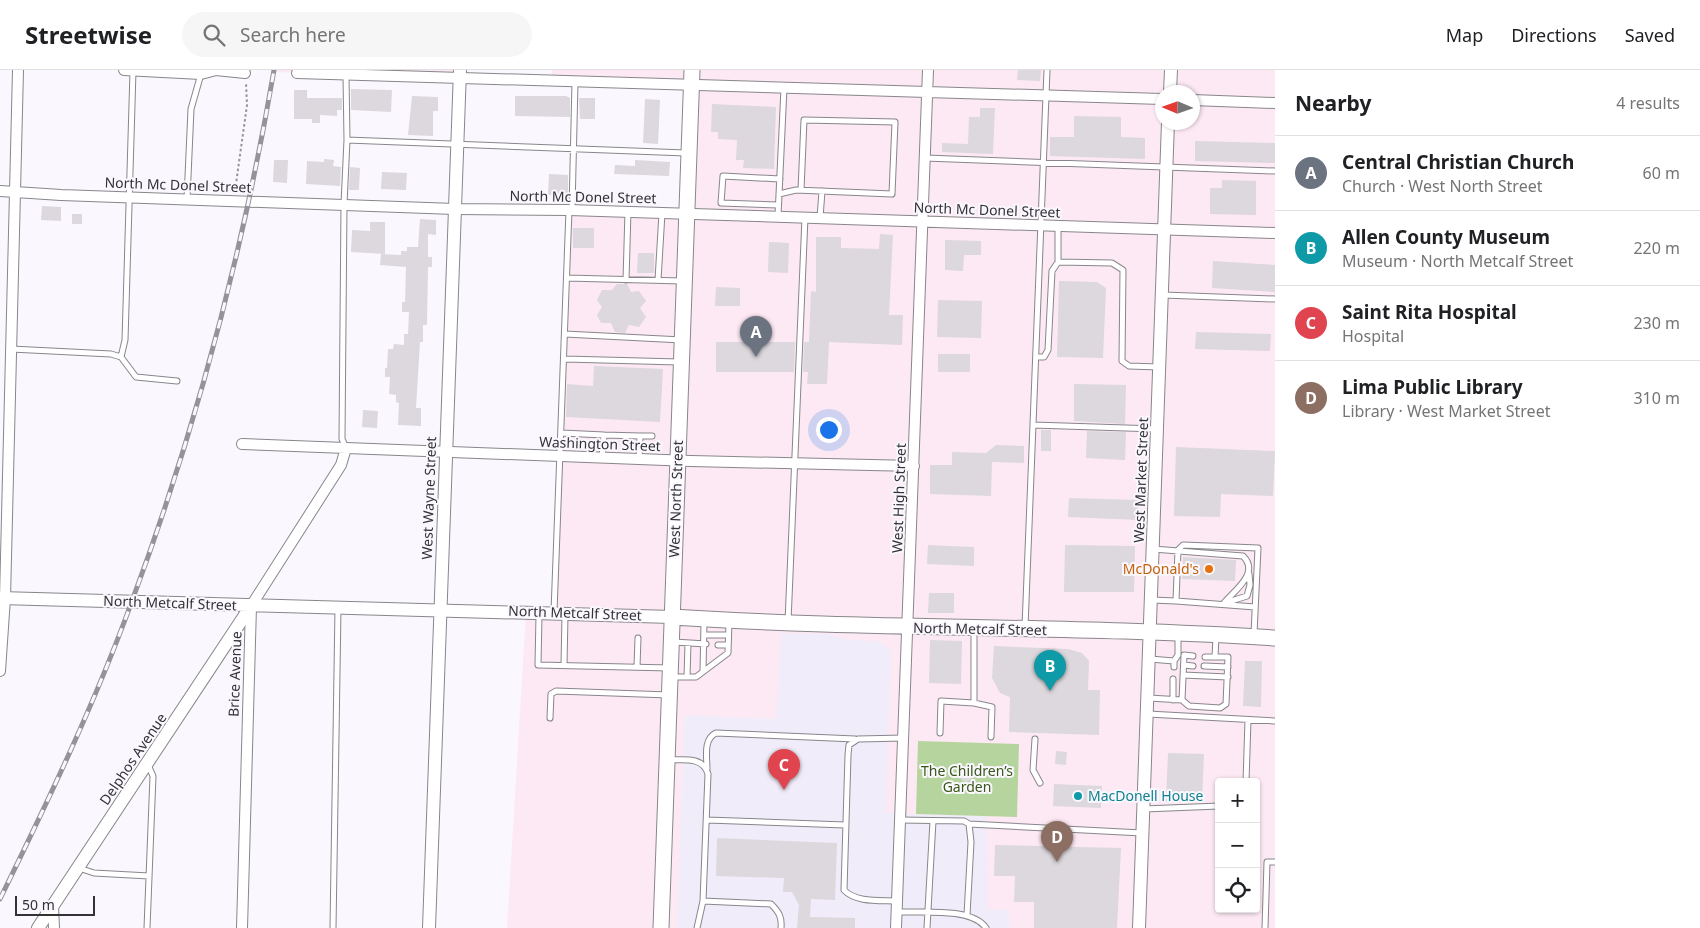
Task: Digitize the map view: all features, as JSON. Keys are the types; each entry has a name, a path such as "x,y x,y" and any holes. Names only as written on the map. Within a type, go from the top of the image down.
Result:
{"main road":[{"name":"West North Street","path":"661,928 692,77"},
{"name":"North Metcalf Street","path":"672,617 908,627 1150,632 1275,637"}],"street":[{"path":"0,671 18,70"},
{"path":"128,70 201,74 216,70 246,73"},
{"name":"West High Street","path":"896,928 928,70"},
{"path":"1170,85 1171,70"},
{"path":"297,72 460,74 575,81 692,77 784,88 1155,99"},
{"name":"West Wayne Street","path":"429,928 460,74"},
{"path":"1200,100 1275,103"},
{"name":"West Market Street","path":"1139,928 1168,130"},
{"name":"North Mc Donel Street","path":"0,191 131,198 455,209 628,211 1275,233"},
{"name":"Washington Street","path":"242,444 602,458 914,466"},
{"path":"252,606 341,465 346,448"},
{"name":"North Metcalf Street","path":"2,598 252,606 560,612 672,617"},
{"name":"Delphos Avenue","path":"38,928 148,766 252,606"},
{"name":"Brice Avenue","path":"242,928 252,606"},
{"path":"53,906 54,928"}],"lane":[{"path":"121,357 125,340 131,198 128,70"},
{"path":"1025,630 1047,70"},
{"path":"346,72 347,140 344,204 342,438 346,448"},
{"path":"187,199 191,108 201,74"},
{"path":"564,665 560,612 561,456 575,81"},
{"path":"778,216 784,88"},
{"path":"779,194 801,190 892,194 895,122 804,120 801,190"},
{"path":"347,140 689,154"},
{"path":"925,158 1275,171"},
{"path":"778,205 721,203 723,176 780,179"},
{"path":"820,218 822,191"},
{"path":"626,280 628,211"},
{"path":"658,280 662,212"},
{"path":"788,622 805,217"},
{"path":"1036,357 1044,356 1048,350 1052,272 1058,262 1058,226"},
{"path":"1058,262 1112,263 1123,270 1122,361 1129,366 1160,368"},
{"path":"567,278 684,281"},
{"path":"1162,295 1275,299"},
{"path":"565,334 682,340"},
{"path":"11,349 111,354 121,357 136,377 177,382"},
{"path":"565,358 682,362"},
{"path":"1033,425 1157,429"},
{"path":"562,433 652,436"},
{"path":"602,458 604,435"},
{"path":"639,459 640,436"},
{"path":"1176,601 1178,550 1183,544 1258,548 1254,637"},
{"path":"1153,549 1243,556 1249,568 1250,584 1247,596 1224,603"},
{"path":"1224,603 1247,578 1249,568"},
{"path":"1152,600 1224,603 1255,607"},
{"path":"333,928 338,608"},
{"path":"540,612 538,665 637,667 670,672 687,677 696,677 728,653 729,619"},
{"path":"703,671 706,644 704,618"},
{"path":"974,628 974,702"},
{"path":"704,634 728,635"},
{"path":"1178,634 1184,665 1182,700"},
{"path":"1216,657 1217,636"},
{"path":"637,667 638,638"},
{"path":"671,642 706,644"},
{"path":"687,677 688,643"},
{"path":"718,645 728,645"},
{"path":"1150,659 1174,664 1181,655"},
{"path":"1181,655 1193,656"},
{"path":"1148,698 1182,700 1189,706 1220,708 1226,704 1228,657 1205,657"},
{"path":"1184,665 1193,666"},
{"path":"1204,666 1228,667"},
{"path":"1183,675 1228,677"},
{"path":"1173,700 1174,679"},
{"path":"550,718 551,694 556,691 669,695"},
{"path":"940,733 941,701 974,702 992,707 991,737"},
{"path":"1148,714 1275,721"},
{"path":"1246,778 1248,720"},
{"path":"697,928 703,900 708,742 712,735 716,733 858,739 904,738"},
{"path":"858,739 849,745 844,890 848,895 856,897 898,901"},
{"path":"1034,739 1034,770 1040,783"},
{"path":"666,760 701,762 706,766 708,774"},
{"path":"147,928 153,776 148,766"},
{"path":"1144,809 1215,806"},
{"path":"707,820 845,825"},
{"path":"901,820 964,821 969,824 1143,833"},
{"path":"927,928 933,821"},
{"path":"967,915 971,842 969,824"},
{"path":"1265,928 1267,862 1275,862"},
{"path":"79,868 94,873 149,876"},
{"path":"703,900 770,904 778,911 782,919 781,928"},
{"path":"897,912 967,915 982,922 986,928"}],"path":[{"path":"233,201 247,105 246,73"}],"shaded area":[{"path":"274,70 460,70 460,78 273,72"},
{"path":"552,70 1275,70 1275,928 507,928 526,612 552,612 557,456 569,210 686,213 691,85 551,80"},
{"path":"781,633 827,634 850,640 875,641 882,643 891,651 886,813 987,816 988,909 1009,910 1010,928 677,928 685,715 776,719"}],"green space":[{"name":"The Children’s Garden","path":"918,741 1019,744 1017,817 916,814"}],"building":[{"path":"1018,70 1041,70 1040,81 1017,80"},
{"path":"351,89 392,90 391,112 351,110"},
{"path":"294,90 307,90 307,98 342,98 342,110 337,110 337,116 320,115 320,123 312,123 312,119 294,119"},
{"path":"412,96 438,97 438,111 433,111 433,136 408,135"},
{"path":"515,96 566,96 570,98 570,117 515,116"},
{"path":"579,98 595,98 595,119 580,119"},
{"path":"645,99 660,100 658,144 643,143"},
{"path":"712,104 776,107 774,169 743,168 744,160 736,160 737,140 718,139 718,132 711,132"},
{"path":"980,108 995,108 993,154 942,152 942,143 968,144 969,117 980,117"},
{"path":"1074,116 1121,117 1121,137 1145,138 1145,159 1050,156 1050,137 1074,137"},
{"path":"1195,141 1275,143 1275,163 1195,161"},
{"path":"324,159 334,160 333,166 341,167 340,186 306,184 307,161 324,162"},
{"path":"274,160 288,160 287,183 273,182"},
{"path":"635,160 670,162 669,176 614,174 615,165 635,166"},
{"path":"350,167 360,168 359,190 349,190"},
{"path":"382,172 407,173 406,190 381,189"},
{"path":"549,174 568,175 568,196 548,195"},
{"path":"1222,180 1256,181 1256,215 1210,214 1210,188 1222,188"},
{"path":"42,206 61,207 61,221 41,220"},
{"path":"72,214 82,214 82,224 72,224"},
{"path":"420,219 436,220 436,235 428,234 428,257 432,257 432,267 428,267 427,325 423,325 423,342 420,342 416,408 421,408 421,426 398,425 399,403 396,402 396,395 389,394 390,377 385,377 385,368 387,368 388,349 393,349 394,344 404,345 404,334 408,334 409,312 402,312 402,302 405,302 406,267 380,265 381,254 401,255 401,251 407,251 407,247 418,247"},
{"path":"370,222 385,222 385,254 351,252 352,230 370,231"},
{"path":"573,228 594,228 594,248 573,248"},
{"path":"880,234 893,235 889,315 903,315 902,345 829,342 827,384 807,384 808,372 803,372 804,342 809,342 811,291 816,292 816,237 841,237 841,248 879,249"},
{"path":"945,240 981,241 981,255 964,255 963,271 945,270"},
{"path":"769,242 789,243 788,273 768,272"},
{"path":"638,253 654,253 654,273 637,273"},
{"path":"1213,261 1275,265 1275,292 1212,288"},
{"path":"1059,281 1097,282 1106,288 1103,358 1057,357"},
{"path":"617,284 627,284 631,292 639,291 646,301 640,308 646,317 639,327 629,325 625,333 615,332 611,323 601,323 597,315 602,307 597,300 602,290 612,290"},
{"path":"716,287 740,288 740,306 715,306"},
{"path":"938,300 982,301 981,338 937,337"},
{"path":"1196,332 1271,334 1270,351 1195,349"},
{"path":"716,342 795,342 794,372 716,372"},
{"path":"938,354 970,354 970,372 938,372"},
{"path":"594,366 663,369 660,422 566,417 567,384 593,386"},
{"path":"1074,384 1126,385 1125,424 1074,421"},
{"path":"363,410 378,411 377,428 362,427"},
{"path":"1041,430 1051,430 1051,451 1041,451"},
{"path":"1087,431 1126,432 1125,460 1086,458"},
{"path":"996,445 1024,446 1024,463 992,462 991,496 930,494 930,465 952,465 952,452 986,453"},
{"path":"1176,447 1275,451 1273,496 1221,494 1220,517 1174,516"},
{"path":"1069,498 1139,500 1138,520 1068,517"},
{"path":"928,545 974,547 974,566 927,564"},
{"path":"1065,545 1135,546 1134,592 1064,592"},
{"name":"McDonald's","path":"1183,557 1236,560 1235,581 1182,579"},
{"path":"929,593 954,593 954,613 928,613"},
{"path":"930,640 962,641 961,684 929,683"},
{"path":"994,646 1068,649 1082,653 1089,661 1088,690 1100,690 1099,735 1009,732 1010,697 1000,693 992,678"},
{"path":"1245,661 1262,661 1261,707 1243,706"},
{"path":"1056,751 1067,752 1066,765 1055,764"},
{"path":"1168,753 1204,754 1202,802 1166,802"},
{"path":"964,770 968,770 972,776 968,782 964,782 960,778 960,774"},
{"name":"MacDonell House","path":"1054,784 1102,786 1101,808 1053,806"},
{"path":"717,838 837,843 835,900 811,899 810,917 855,918 855,928 797,928 799,905 792,892 783,892 784,878 716,876"},
{"path":"995,845 1121,848 1117,928 1034,928 1034,902 1014,902 1015,876 994,876"}],"railway":[{"path":"0,899 53,789 103,677 132,601 177,471 197,405 232,272 262,138 274,70"}],"place":[{"name":"Central Christian Church","path":"756,357"},
{"name":"McDonald's","path":"1209,569"},
{"name":"Allen County Museum","path":"1050,691"},
{"name":"Saint Rita Hospital","path":"784,790"},
{"name":"MacDonell House","path":"1078,796"},
{"name":"Lima Public Library","path":"1057,862"}]}
